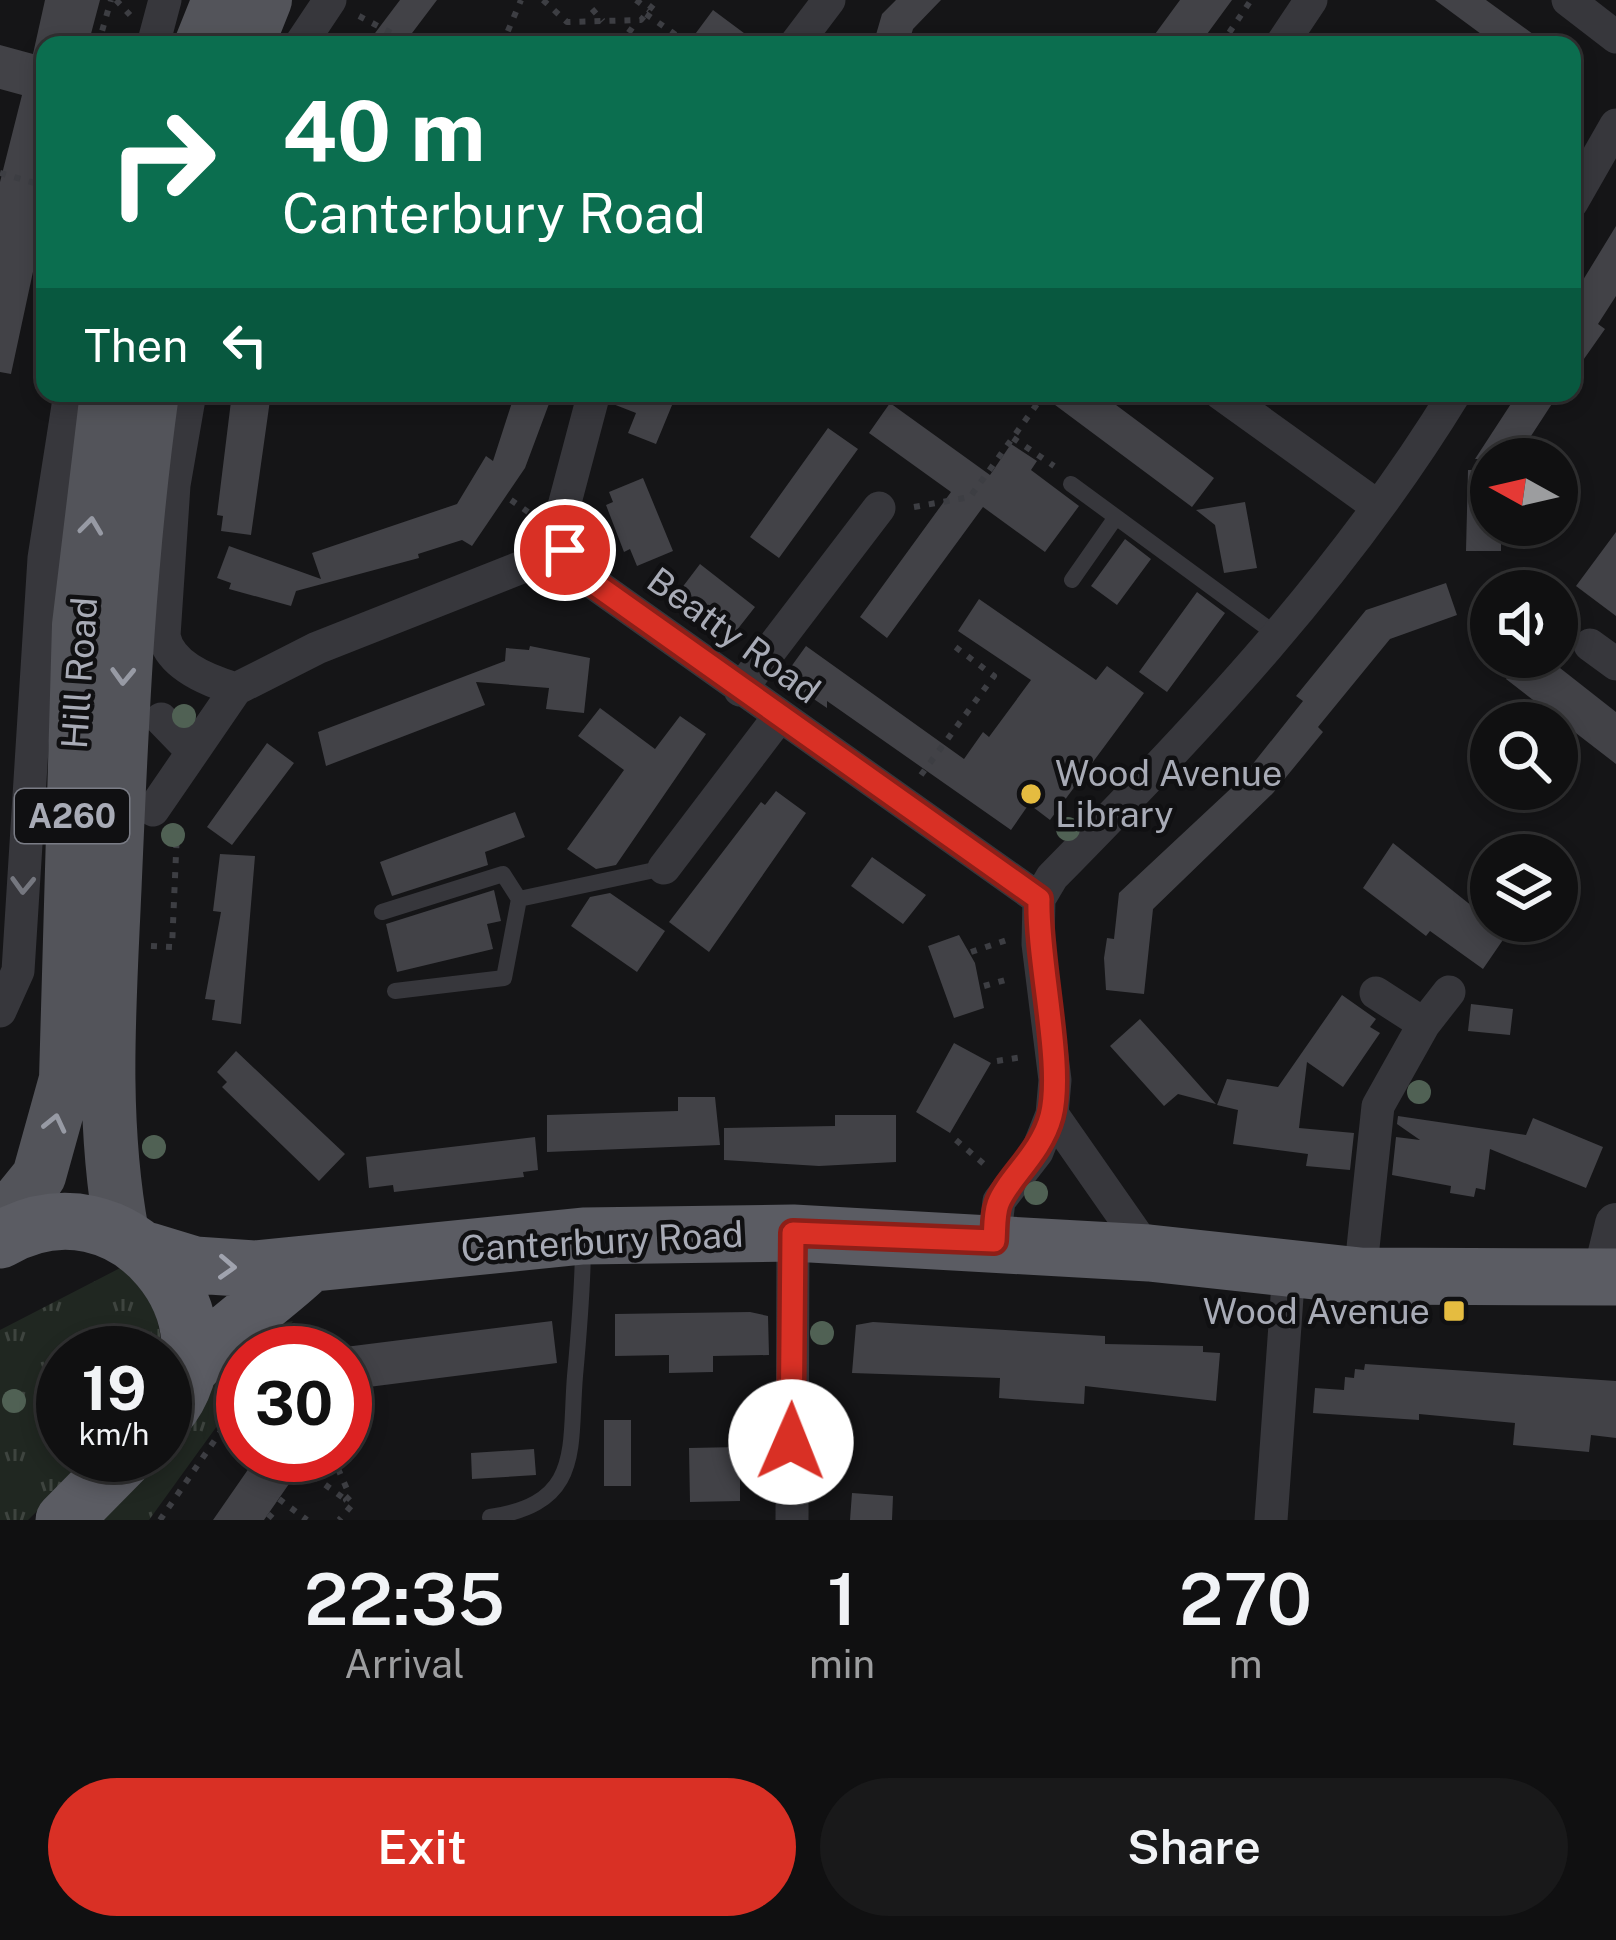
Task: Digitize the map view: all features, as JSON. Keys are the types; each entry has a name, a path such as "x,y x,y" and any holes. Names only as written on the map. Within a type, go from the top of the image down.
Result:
{"highway":[{"name":"Canterbury Road","path":"0,1240 34,1225 63,1221 195,1265 308,1265 583,1236 793,1233 1149,1252 1360,1276 1612,1259"},
{"path":"136,1242 181,1312 180,1326"},
{"path":"192,1373 226,1329 261,1310 308,1265"},
{"path":"64,1520 101,1482"}],"main road":[{"path":"205,36 219,0"},
{"path":"251,36 265,0"},
{"name":"Hill Road","path":"0,1224 38,1176 65,1079 79,625 106,402"},
{"name":"Hill Road","path":"136,1242 111,1174 106,1077 125,618 151,402"}],"street":[{"path":"155,36 165,0"},
{"path":"1287,36 1311,0"},
{"path":"1568,0 1616,37"},
{"path":"800,36 821,2"},
{"path":"310,36 341,6"},
{"path":"1581,186 1616,125"},
{"path":"0,1011 18,971 44,558 69,402"},
{"path":"189,402 175,485 164,636 167,649 192,670 236,689"},
{"path":"165,814 191,750 236,689 317,648 400,620 565,550 559,525 592,402"},
{"path":"1233,402 1377,506"},
{"path":"994,1241 999,1201 1036,1152 1052,1114 1054,1080 1038,944 1039,899 1052,877 1235,691 1419,453 1450,402"},
{"path":"740,689 879,508"},
{"name":"Beatty Road","path":"565,550 585,577 1039,899"},
{"path":"664,868 778,718"},
{"path":"160,719 191,750"},
{"path":"1360,1276 1378,1106 1424,1024 1449,992"},
{"path":"1376,993 1424,1024"},
{"path":"1052,1114 1149,1252"},
{"path":"792,1520 793,1233"},
{"path":"1271,1520 1289,1269"}],"lane":[{"path":"1071,484 1277,635"},
{"path":"1072,580 1116,517"},
{"path":"519,899 664,868"},
{"path":"382,912 503,874 519,899 504,978 394,991"},
{"path":"490,1516 525,1511 547,1496 574,1447 583,1236"}],"path":[{"path":"101,36 111,0"},
{"path":"506,36 521,0"},
{"path":"543,0 567,22 637,21"},
{"path":"636,0 678,36"},
{"path":"626,36 657,0"},
{"path":"1227,36 1251,0"},
{"path":"341,6 397,36"},
{"path":"592,9 603,21"},
{"path":"0,172 36,183"},
{"path":"914,508 970,497 1038,402"},
{"path":"1012,438 1071,484"},
{"path":"950,644 1003,681"},
{"path":"912,788 994,676"},
{"path":"165,814 172,947"},
{"path":"971,952 1017,937"},
{"path":"984,986 1022,976"},
{"path":"997,1061 1026,1057"},
{"path":"956,1140 994,1173"},
{"path":"160,1520 216,1438"},
{"path":"321,1482 352,1505 339,1520"},
{"path":"344,1482 350,1496 346,1500"},
{"path":"279,1498 307,1520"}],"green space":[{"path":"126,1265 141,1284 158,1326 36,1326 36,1482 67,1482 28,1520 0,1520 0,1330"},
{"path":"216,1376 216,1427 192,1461 192,1417"},
{"path":"139,1482 176,1482 149,1520 103,1520"}],"building":[{"path":"45,0 100,0 90,36 37,36"},
{"path":"400,0 437,0 410,36 373,36"},
{"path":"896,0 941,0 911,36 876,36 882,14"},
{"path":"1180,0 1232,0 1206,36 1154,36"},
{"path":"1435,0 1486,0 1536,36 1484,36"},
{"path":"713,10 748,36 694,36"},
{"path":"36,40 36,258 11,374 0,372 0,182 22,95 0,89 0,45 33,54"},
{"path":"1616,226 1616,296 1598,324 1605,329 1581,363 1581,283"},
{"path":"231,402 270,402 251,535 221,531 223,516 217,515"},
{"path":"512,402 550,402 525,468 472,546 462,540 418,554 419,558 296,591 291,606 229,589 231,583 217,578 229,546 321,579 312,553 457,504 486,456 493,461"},
{"path":"673,402 656,444 628,433 636,413 613,404"},
{"path":"1051,402 1112,402 1214,478 1192,507"},
{"path":"1512,402 1553,402 1530,438 1489,438"},
{"path":"890,403 990,475 1011,444 1037,461 1031,470 1079,506 1045,552 983,507 887,638 860,617 951,492 869,433"},
{"path":"828,428 858,449 779,558 750,537"},
{"path":"1470,470 1470,546 1501,546 1501,551 1466,551"},
{"path":"643,478 673,551 637,566 630,549 624,552 606,505 613,502 609,492"},
{"path":"1245,502 1257,568 1224,573 1215,525 1196,510"},
{"path":"1616,532 1616,616 1578,583"},
{"path":"1125,539 1151,559 1117,605 1091,586"},
{"path":"700,564 755,607 733,635 678,593"},
{"path":"1446,583 1457,615 1390,639 1318,727 1323,732 1273,793 1153,909 1144,994 1106,990 1104,958 1107,938 1114,939 1119,893 1240,780 1303,701 1296,696 1366,610"},
{"path":"1197,592 1225,613 1167,692 1139,672"},
{"path":"979,599 1096,680 1107,666 1144,693 1050,820 1029,804 1011,830 827,701 827,708 790,683 795,676 788,671 806,646 964,759 983,732 989,737 1031,680 958,631"},
{"path":"530,646 590,658 584,713 546,709 549,688 476,682 485,705 326,766 318,732 505,661 506,648 529,650"},
{"path":"1573,678 1616,712 1616,764 1578,735 1578,702 1536,702 1506,679"},
{"path":"600,708 655,749 680,716 706,734 616,865 596,869 567,849 624,770 578,736"},
{"path":"267,743 294,763 232,845 207,827"},
{"path":"776,791 806,813 709,952 669,922 761,802 765,805"},
{"path":"515,812 525,837 485,852 488,865 392,896 380,862"},
{"path":"1393,843 1470,904 1470,942 1502,942 1483,969 1430,931 1426,936 1363,888"},
{"path":"220,854 255,856 241,1024 212,1020 215,1000 205,999 221,912 213,911"},
{"path":"872,857 926,895 903,924 851,886"},
{"path":"494,890 501,921 487,924 493,949 397,972 386,924"},
{"path":"610,893 665,931 637,972 571,926 590,897"},
{"path":"959,935 975,963 984,1008 954,1018 928,946"},
{"path":"1342,995 1376,1019 1370,1027 1380,1033 1343,1087 1307,1062 1299,1128 1354,1133 1350,1170 1306,1166 1308,1154 1233,1144 1238,1110 1217,1105 1227,1079 1278,1087"},
{"path":"1471,1004 1513,1009 1510,1035 1468,1031"},
{"path":"1140,1019 1216,1104 1178,1094 1164,1106 1110,1046"},
{"path":"954,1043 991,1063 950,1133 916,1112"},
{"path":"236,1051 345,1154 319,1181 222,1087 227,1082 217,1072"},
{"path":"678,1097 715,1097 720,1145 547,1152 547,1115 678,1111"},
{"path":"835,1115 896,1115 896,1162 819,1166 724,1160 724,1128 835,1126"},
{"path":"1398,1116 1526,1135 1533,1118 1603,1147 1586,1188 1490,1149 1485,1190 1476,1188 1474,1197 1450,1193 1451,1186 1392,1175 1396,1137 1420,1140 1397,1124"},
{"path":"535,1137 538,1170 523,1172 524,1177 394,1192 393,1185 369,1188 366,1157"},
{"path":"750,1312 768,1316 769,1355 713,1356 713,1372 669,1373 669,1355 615,1356 615,1314"},
{"path":"552,1321 557,1363 372,1387 372,1344"},
{"path":"873,1322 1105,1336 1105,1344 1203,1346 1203,1352 1220,1353 1216,1401 1085,1386 1084,1404 999,1398 1000,1378 852,1373 856,1325"},
{"path":"1365,1364 1616,1381 1616,1438 1591,1435 1589,1452 1513,1445 1515,1423 1419,1414 1419,1420 1313,1413 1315,1388 1344,1390 1345,1377 1354,1378 1355,1369 1364,1370"},
{"path":"604,1420 631,1420 631,1486 604,1486"},
{"path":"740,1447 740,1501 690,1502 689,1448"},
{"path":"534,1449 536,1475 472,1479 471,1453"},
{"path":"239,1482 290,1482 264,1520 213,1520"},
{"path":"852,1493 893,1496 892,1520 850,1520"}],"place":[{"name":"Wood Avenue Library","path":"1031,794"},
{"name":"Wood Avenue","path":"1454,1311"}],"route":[{"path":"565,550 585,577 1039,899 1038,944 1054,1080 1052,1114 1036,1152 999,1201 994,1241 793,1233 791,1442"}]}
